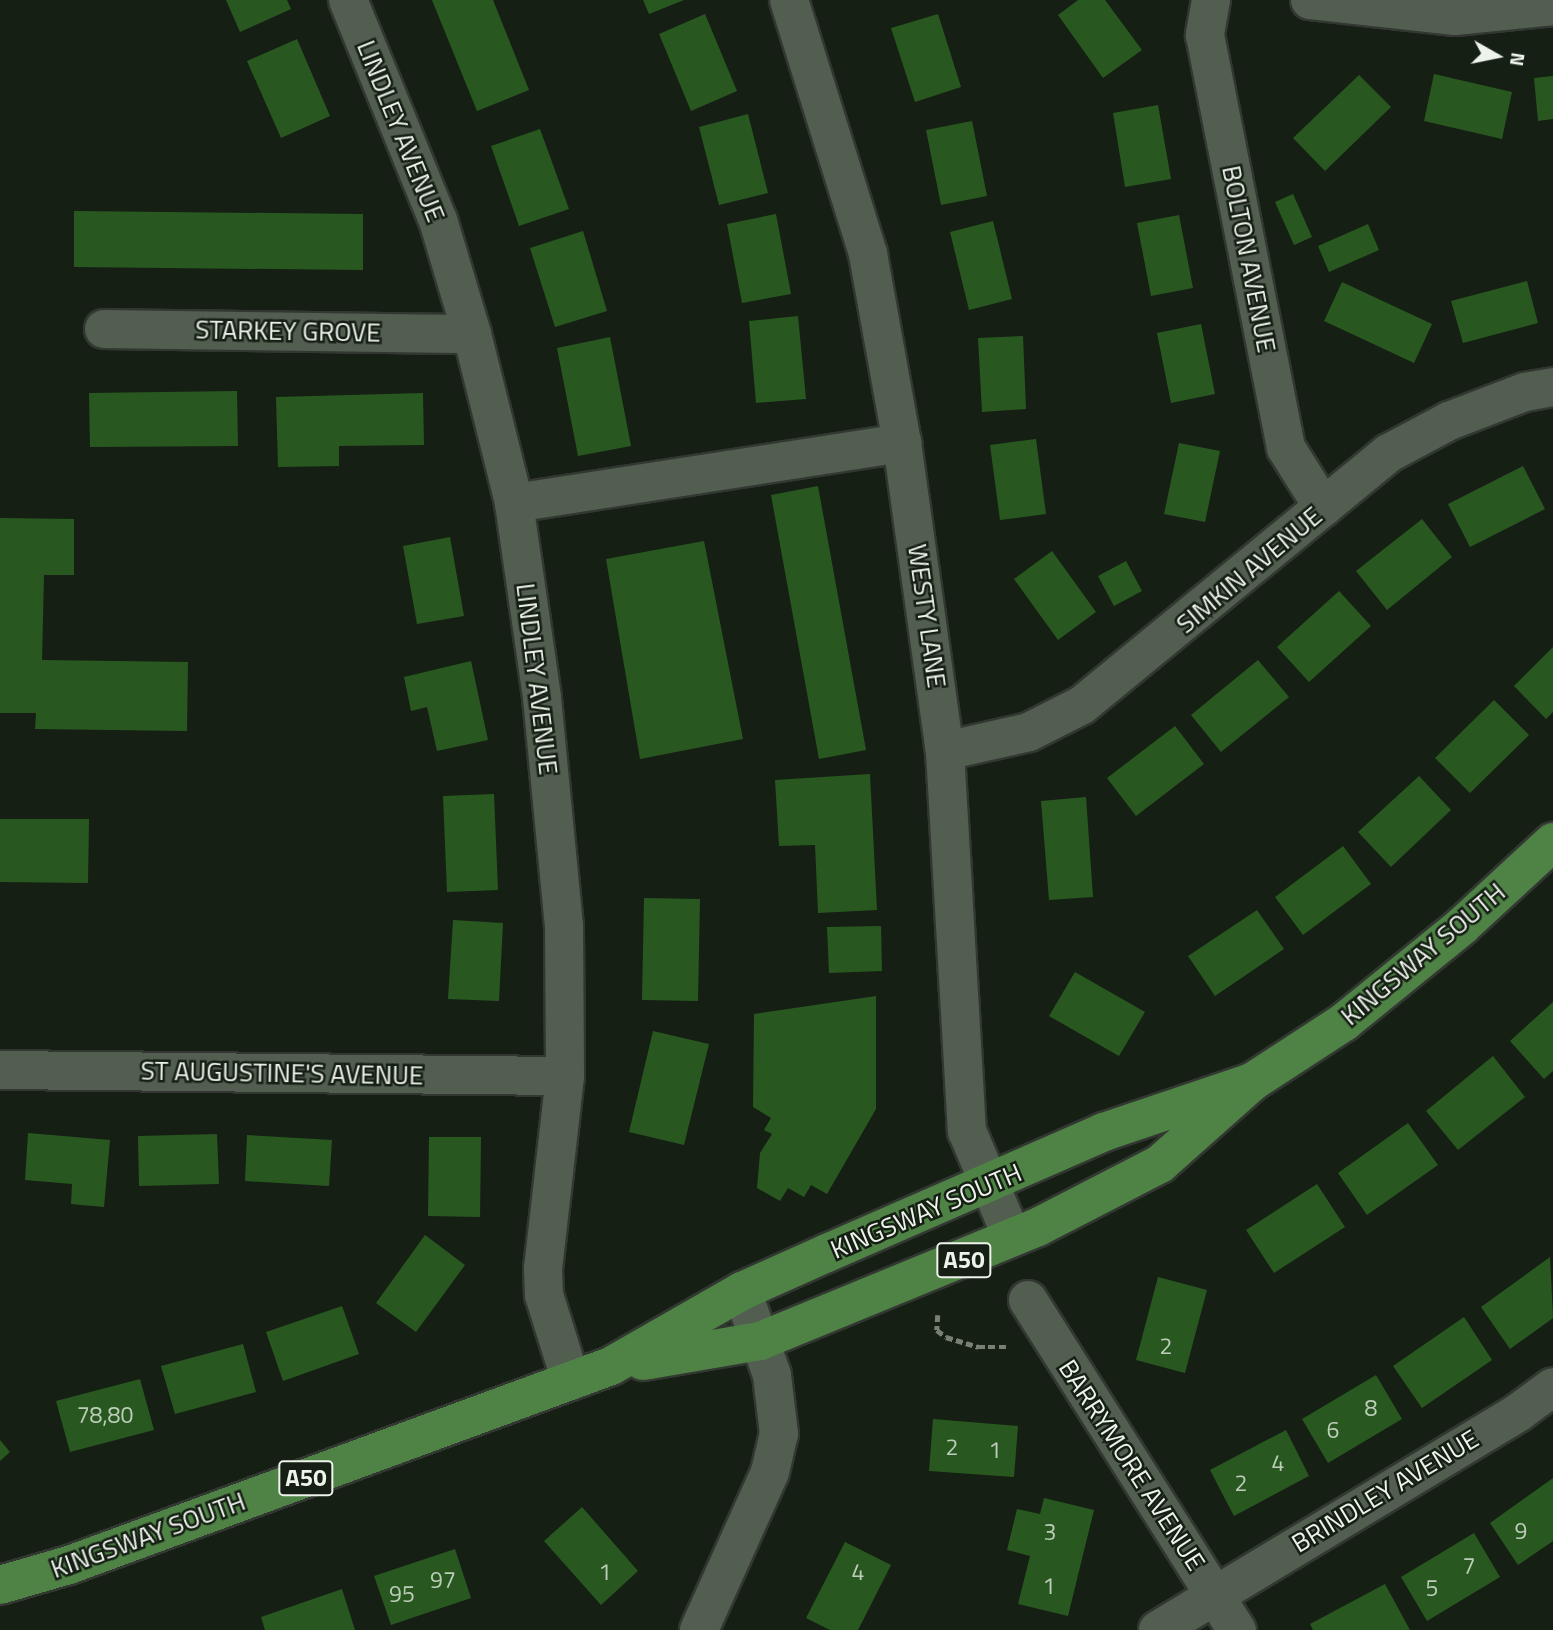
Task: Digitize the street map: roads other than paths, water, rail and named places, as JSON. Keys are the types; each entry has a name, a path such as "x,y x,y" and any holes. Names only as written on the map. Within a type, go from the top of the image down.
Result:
{"main road":[{"name":"KINGSWAY SOUTH","path":"611,1366 760,1341 925,1277 1160,1164 1252,1082 1344,1022 1462,926 1553,842"},
{"name":"KINGSWAY SOUTH","path":"0,1585 69,1565 611,1366 742,1292 1104,1132 1252,1082"}],"street":[{"name":"LINDLEY AVENUE","path":"348,0 438,220 472,334 514,503 542,698 564,926 565,1076 543,1268 544,1295 571,1381"},
{"name":"WESTY LANE","path":"789,0 868,254 902,443 945,751 967,1131 1012,1237"},
{"name":"BOLTON AVENUE","path":"1211,0 1205,35 1286,448 1323,508"},
{"path":"1310,0 1455,16 1553,6"},
{"name":"STARKEY GROVE","path":"104,329 472,334"},
{"name":"SIMKIN AVENUE","path":"945,751 1029,732 1082,705 1389,453 1449,421 1525,392 1553,387"},
{"path":"514,503 902,443"},
{"name":"ST AUGUSTINE'S AVENUE","path":"0,1070 565,1076"},
{"path":"699,1630 770,1472 779,1434 776,1395 742,1292"},
{"name":"BARRYMORE AVENUE","path":"1037,1315 1237,1630"},
{"name":"BRINDLEY AVENUE","path":"1158,1630 1214,1592 1519,1412 1553,1387"}]}
